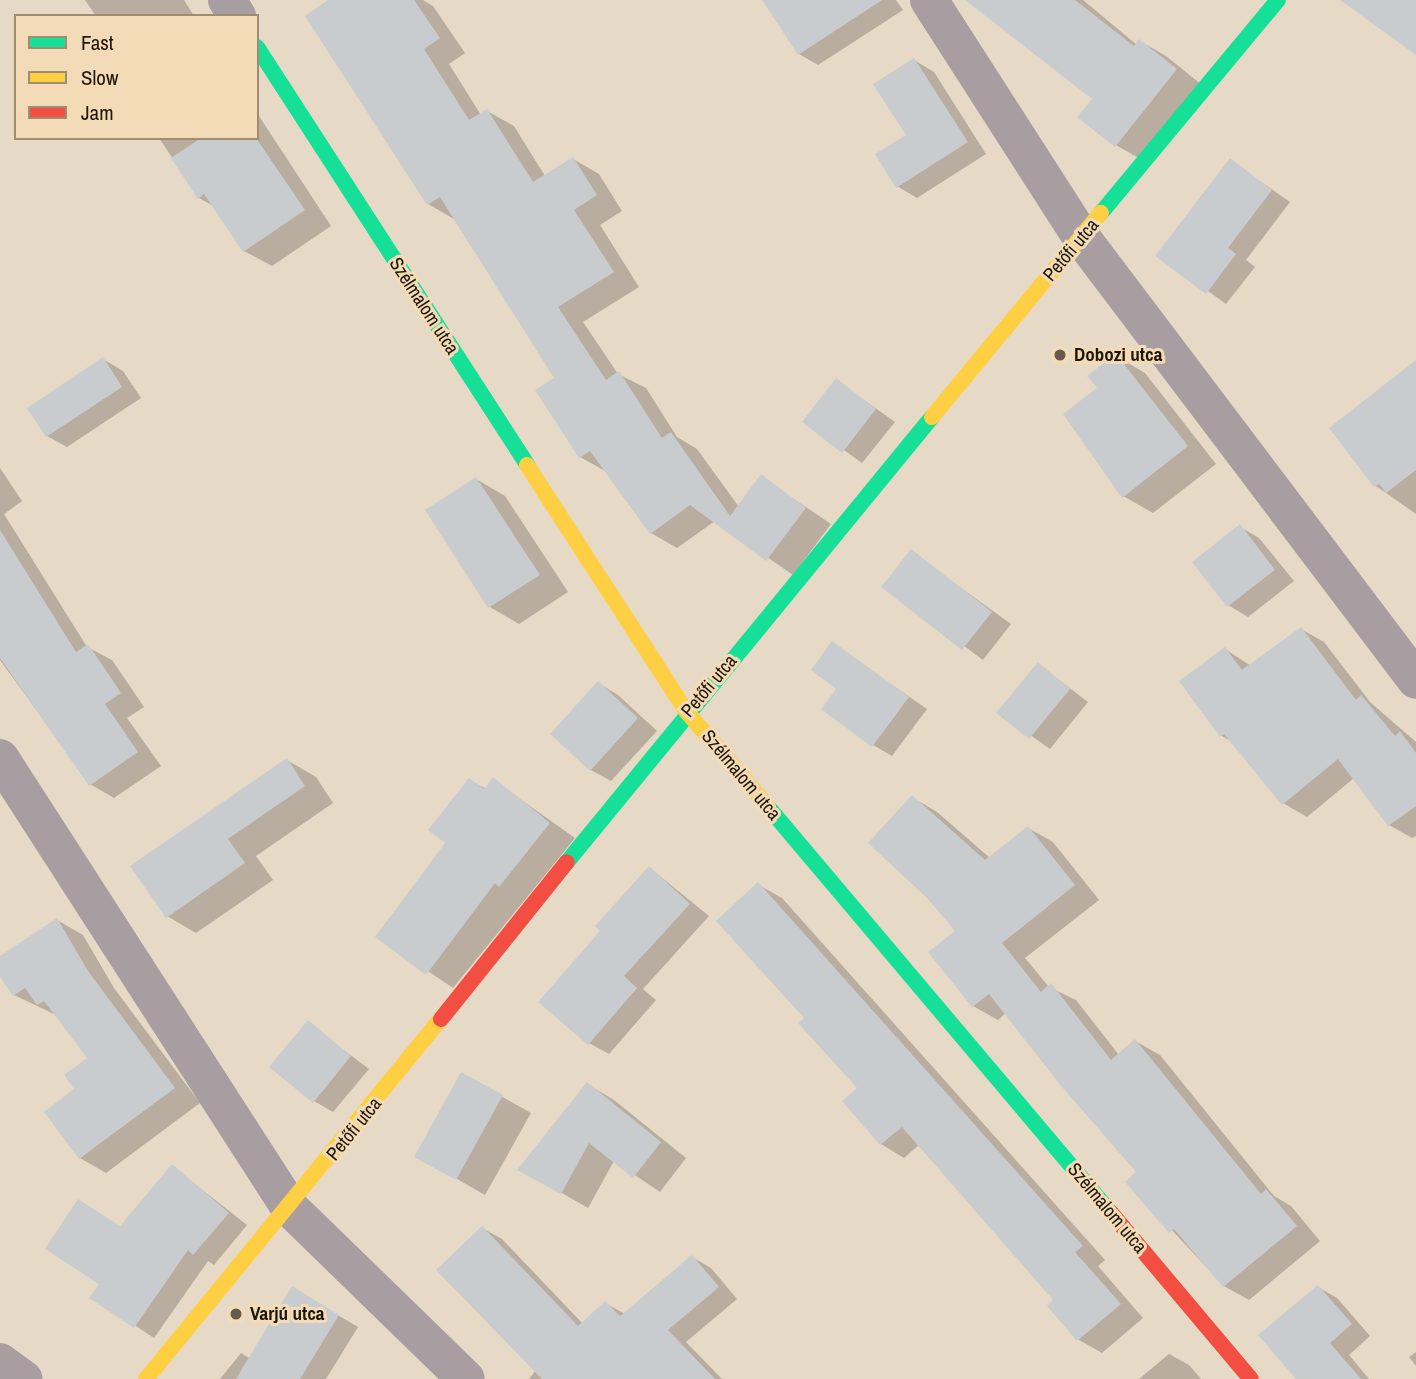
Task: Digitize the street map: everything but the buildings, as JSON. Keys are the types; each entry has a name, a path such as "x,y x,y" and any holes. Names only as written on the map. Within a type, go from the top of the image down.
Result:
{"main road":[{"name":"Petőfi utca","path":"146,1379 290,1208 687,712 1278,0"},
{"name":"Szélmalom utca","path":"259,50 687,712 1251,1379"}],"street":[{"path":"929,0 1081,237 1416,680"},
{"path":"0,758 18,809 290,1208 466,1379"},
{"path":"0,1362 23,1379"}],"traffic: fast":[{"path":"1101,213 1278,0"},
{"path":"259,50 527,465"},
{"path":"567,862 932,417"},
{"path":"768,807 1111,1213"}],"traffic: slow":[{"path":"932,417 1101,213"},
{"path":"527,465 687,712 768,807"},
{"path":"146,1379 441,1019"}],"traffic: jam":[{"path":"441,1019 567,862"},
{"path":"1111,1213 1251,1379"}],"place":[{"name":"Dobozi utca","path":"1060,355"},
{"name":"Varjú utca","path":"236,1314"}]}
